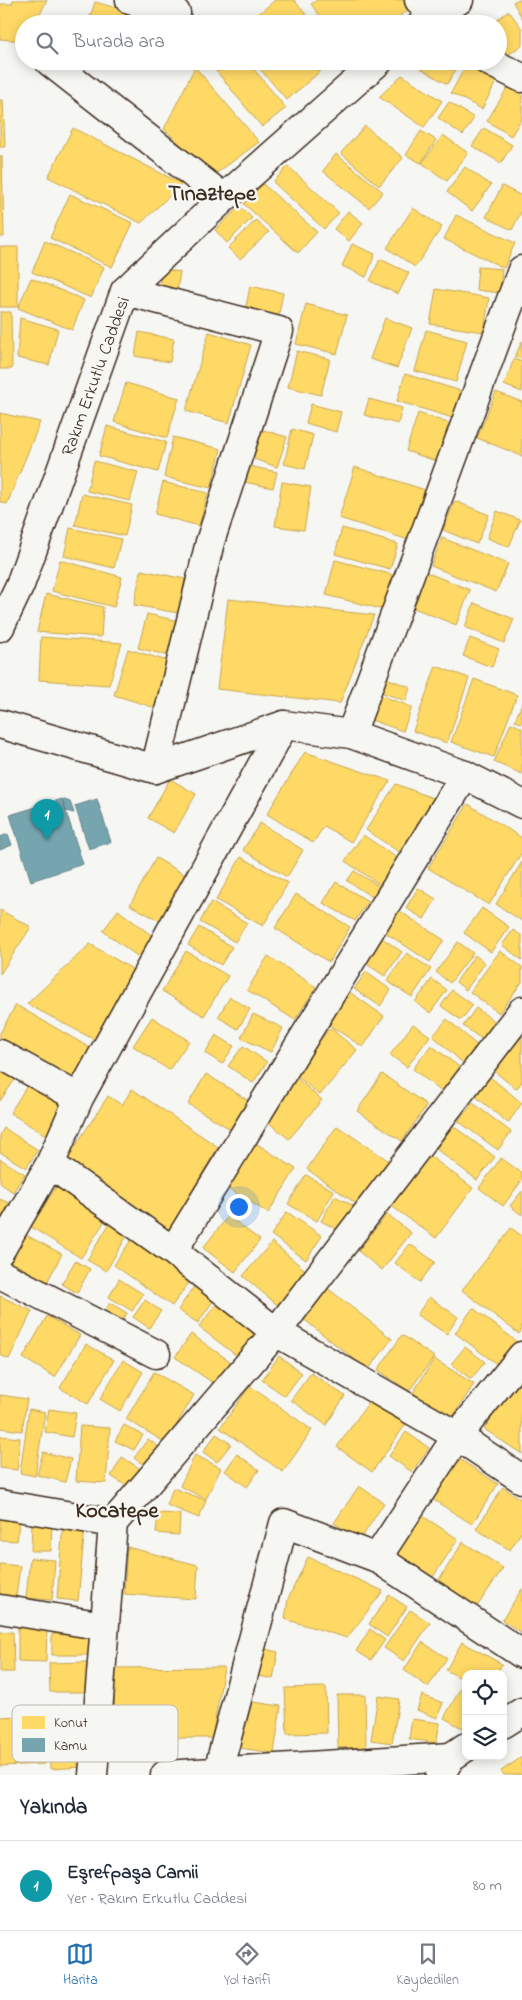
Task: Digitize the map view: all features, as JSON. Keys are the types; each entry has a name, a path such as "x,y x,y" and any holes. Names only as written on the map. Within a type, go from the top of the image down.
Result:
{"street":[{"path":"130,0 176,13"},
{"path":"430,15 459,0"},
{"path":"60,70 224,198"},
{"name":"Rakım Erkutlu Caddesi","path":"0,626 10,591 125,291 224,198 370,70"},
{"path":"506,70 522,78"},
{"path":"351,734 522,270"},
{"path":"125,291 279,331 210,542 155,769"},
{"path":"0,724 155,769 284,725 351,734 465,775 522,804"},
{"path":"0,1250 50,1164 79,1098 284,725"},
{"path":"173,1251 465,775"},
{"path":"98,1705 113,1523 276,1332 522,1011"},
{"path":"0,1054 79,1098"},
{"path":"50,1164 173,1251 276,1332 457,1436 522,1479"},
{"path":"0,1274 156,1354"},
{"path":"377,1558 457,1436 522,1356"},
{"path":"0,1504 113,1523"},
{"path":"218,1771 284,1523 377,1558 522,1654"},
{"path":"0,1609 104,1626"},
{"path":"507,1721 522,1712"},
{"path":"164,1775 452,1760"},
{"path":"93,1775 94,1762"}],"building: Konut":[{"path":"13,0 47,0 40,15 15,15 15,40 0,39 0,4 12,4"},
{"path":"275,0 294,0 306,15 258,15"},
{"path":"317,0 411,0 415,5 401,15 319,15 311,4"},
{"path":"522,0 522,18 513,2"},
{"path":"95,2 134,13 133,15 91,15"},
{"path":"509,11 522,29 522,45 507,56 507,15 503,15"},
{"path":"194,70 198,70 259,142 214,175 164,129"},
{"path":"215,70 254,70 286,108 262,127"},
{"path":"261,70 322,70 287,100"},
{"path":"423,70 456,70 447,84"},
{"path":"463,70 475,70 496,82 482,109 451,93"},
{"path":"402,75 442,101 424,127 379,97"},
{"path":"508,87 522,95 522,118 511,136 487,121"},
{"path":"0,100 3,100 5,147 0,147"},
{"path":"449,102 474,118 463,135 438,118"},
{"path":"365,126 403,158 379,186 341,153"},
{"path":"73,128 182,184 141,223 48,177"},
{"path":"484,128 512,145 501,163 472,146"},
{"path":"421,131 436,140 421,163 406,155"},
{"path":"443,135 468,153 447,181 422,163"},
{"path":"336,154 383,192 369,208 323,171"},
{"path":"0,156 2,156 4,237 0,237"},
{"path":"288,166 339,213 324,229 273,182"},
{"path":"465,167 491,185 472,211 447,192"},
{"path":"263,184 317,232 298,253 244,204"},
{"path":"502,186 522,196 522,210 512,230 486,217"},
{"path":"70,194 133,223 112,267 50,238"},
{"path":"240,206 252,218 227,243 215,230"},
{"path":"413,208 442,227 415,267 387,248"},
{"path":"348,211 363,223 349,241 334,229"},
{"path":"456,215 515,243 504,268 444,239"},
{"path":"256,220 269,232 240,259 228,248"},
{"path":"45,241 104,267 91,298 32,272"},
{"path":"352,244 375,254 366,277 342,266"},
{"path":"0,247 18,247 18,307 0,307"},
{"path":"380,259 409,273 398,294 370,281"},
{"path":"478,267 502,269 500,293 476,290"},
{"path":"162,269 180,272 177,292 159,289"},
{"path":"31,278 84,300 72,330 18,308"},
{"path":"250,286 283,293 277,324 244,317"},
{"path":"436,289 489,298 484,332 430,324"},
{"path":"306,304 347,315 337,354 296,344"},
{"path":"0,312 11,312 12,369 0,369"},
{"path":"20,318 58,329 49,365 17,358"},
{"path":"385,318 412,328 397,368 370,359"},
{"path":"426,330 467,341 456,382 415,371"},
{"path":"139,332 174,339 170,362 135,356"},
{"path":"209,332 251,345 229,423 186,411"},
{"path":"522,341 522,359 515,357"},
{"path":"297,351 330,359 321,395 288,387"},
{"path":"514,359 522,362 522,392 504,385"},
{"path":"405,374 461,391 453,418 397,401"},
{"path":"126,383 179,398 167,438 114,422"},
{"path":"496,392 522,402 522,456 477,438"},
{"path":"369,399 402,408 398,424 364,415"},
{"path":"311,404 341,412 336,432 306,423"},
{"path":"0,413 40,422 7,504 0,502"},
{"path":"418,413 451,424 439,462 406,451"},
{"path":"107,426 166,442 158,472 99,456"},
{"path":"260,429 287,437 277,467 251,458"},
{"path":"292,429 313,435 305,469 284,464"},
{"path":"173,437 221,449 211,488 164,477"},
{"path":"94,461 138,472 130,501 87,491"},
{"path":"244,465 277,472 273,488 240,481"},
{"path":"355,467 425,490 409,540 339,518"},
{"path":"163,482 208,493 199,526 155,514"},
{"path":"282,482 311,487 304,530 275,526"},
{"path":"82,494 132,505 125,536 75,525"},
{"path":"455,501 489,515 477,544 443,530"},
{"path":"497,511 520,520 509,547 487,538"},
{"path":"70,528 121,539 114,568 64,556"},
{"path":"342,528 398,544 390,569 335,554"},
{"path":"442,538 508,564 496,592 431,566"},
{"path":"60,560 122,577 114,607 52,591"},
{"path":"335,560 394,575 385,610 326,595"},
{"path":"141,570 185,579 178,613 134,605"},
{"path":"423,571 470,590 456,625 409,606"},
{"path":"46,594 103,607 101,637 37,632"},
{"path":"228,599 374,615 340,703 217,689"},
{"path":"474,603 514,619 504,643 465,627"},
{"path":"147,614 179,621 170,656 138,648"},
{"path":"41,637 122,643 109,685 39,680"},
{"path":"470,638 499,649 492,667 463,656"},
{"path":"128,649 171,662 156,708 114,695"},
{"path":"436,666 469,678 447,743 413,731"},
{"path":"386,678 410,687 406,701 381,692"},
{"path":"474,679 517,695 494,757 451,742"},
{"path":"380,695 412,707 403,731 371,720"},
{"path":"522,703 522,723 515,721"},
{"path":"511,723 522,728 522,774 494,762"},
{"path":"305,752 390,781 351,842 324,826 313,843 267,814"},
{"path":"170,779 196,794 174,833 148,818"},
{"path":"396,784 435,799 399,852 366,830"},
{"path":"468,804 522,838 522,852 489,905 428,868"},
{"path":"260,823 303,850 287,877 243,850"},
{"path":"363,835 400,860 382,886 345,861"},
{"path":"241,857 288,883 263,926 216,900"},
{"path":"156,858 189,877 164,923 130,905"},
{"path":"522,862 522,921 496,904"},
{"path":"354,871 381,887 374,898 347,881"},
{"path":"336,882 368,901 355,921 323,903"},
{"path":"418,888 436,899 424,919 406,908"},
{"path":"296,894 350,927 329,962 275,928"},
{"path":"211,902 247,923 235,942 200,922"},
{"path":"482,908 509,927 491,952 464,933"},
{"path":"0,910 31,927 0,974"},
{"path":"118,910 159,941 144,961 103,931"},
{"path":"398,910 444,940 430,962 383,931"},
{"path":"199,927 232,947 221,965 188,945"},
{"path":"513,930 522,936 522,960 502,945"},
{"path":"382,938 402,952 385,976 365,963"},
{"path":"458,942 473,953 450,983 436,972"},
{"path":"90,944 137,972 99,1042 27,1004"},
{"path":"186,951 228,976 204,1016 162,991"},
{"path":"500,951 522,967 522,982 499,1013 470,992"},
{"path":"407,953 431,969 412,997 387,981"},
{"path":"475,955 485,963 466,990 456,982"},
{"path":"268,956 316,987 295,1020 247,990"},
{"path":"366,972 391,990 380,1006 354,989"},
{"path":"432,979 447,990 430,1013 415,1002"},
{"path":"452,990 473,1005 461,1020 441,1006"},
{"path":"348,991 384,1016 363,1047 326,1023"},
{"path":"230,997 250,1009 238,1029 218,1017"},
{"path":"16,1005 92,1049 74,1081 0,1039 0,1033"},
{"path":"476,1008 496,1022 483,1040 463,1026"},
{"path":"253,1014 283,1028 271,1052 241,1038"},
{"path":"152,1017 189,1041 169,1070 133,1046"},
{"path":"447,1019 479,1047 464,1064 433,1036"},
{"path":"413,1024 430,1036 407,1067 390,1055"},
{"path":"330,1028 357,1050 320,1095 293,1073"},
{"path":"216,1035 234,1046 222,1064 205,1053"},
{"path":"522,1036 522,1082 516,1089 493,1070"},
{"path":"431,1045 462,1069 443,1093 413,1069"},
{"path":"243,1046 267,1062 253,1083 228,1066"},
{"path":"0,1067 16,1078 0,1101"},
{"path":"206,1074 249,1101 232,1130 188,1104"},
{"path":"382,1074 427,1105 402,1141 357,1111"},
{"path":"294,1076 322,1100 289,1139 263,1118"},
{"path":"490,1077 522,1103 508,1123 474,1095"},
{"path":"30,1081 67,1104 47,1136 10,1113"},
{"path":"132,1089 218,1147 167,1234 65,1162 108,1096 122,1105"},
{"path":"473,1103 511,1132 498,1150 458,1121"},
{"path":"337,1126 389,1161 358,1205 307,1169"},
{"path":"453,1126 495,1157 477,1180 436,1149"},
{"path":"4,1128 38,1150 26,1168 0,1152 0,1135"},
{"path":"254,1142 296,1169 268,1213 226,1187"},
{"path":"427,1154 473,1188 436,1238 390,1205"},
{"path":"501,1158 522,1173 522,1180 503,1206 479,1188"},
{"path":"0,1159 25,1174 13,1192 0,1183"},
{"path":"306,1175 334,1191 317,1221 288,1204"},
{"path":"56,1187 106,1219 81,1258 31,1227"},
{"path":"522,1191 522,1215 510,1206"},
{"path":"335,1196 354,1206 340,1231 321,1221"},
{"path":"0,1199 9,1203 0,1221"},
{"path":"287,1212 322,1236 306,1260 271,1235"},
{"path":"387,1214 411,1233 382,1270 358,1251"},
{"path":"228,1216 260,1240 235,1272 203,1248"},
{"path":"110,1223 128,1234 106,1271 87,1260"},
{"path":"511,1228 522,1236 522,1329 519,1334 462,1290"},
{"path":"24,1234 62,1254 45,1286 7,1267"},
{"path":"134,1236 193,1277 172,1306 114,1265"},
{"path":"272,1242 310,1274 281,1308 243,1276"},
{"path":"410,1244 435,1262 420,1282 395,1263"},
{"path":"75,1261 90,1269 77,1293 62,1284"},
{"path":"119,1279 143,1294 132,1311 109,1297"},
{"path":"195,1285 215,1298 198,1323 178,1310"},
{"path":"326,1287 392,1339 368,1370 302,1318"},
{"path":"0,1296 32,1311 9,1359 0,1355"},
{"path":"429,1297 458,1317 447,1334 417,1315"},
{"path":"145,1300 161,1311 149,1328 133,1317"},
{"path":"110,1303 127,1313 118,1329 100,1319"},
{"path":"217,1303 259,1334 241,1359 199,1327"},
{"path":"473,1308 516,1341 498,1365 455,1333"},
{"path":"47,1316 80,1335 55,1377 23,1358"},
{"path":"191,1334 231,1362 216,1385 175,1357"},
{"path":"402,1335 434,1357 409,1391 378,1370"},
{"path":"86,1344 114,1360 88,1404 60,1388"},
{"path":"465,1347 485,1362 471,1379 451,1364"},
{"path":"279,1356 302,1373 285,1396 262,1380"},
{"path":"434,1359 474,1384 452,1418 413,1393"},
{"path":"123,1360 143,1372 120,1411 100,1399"},
{"path":"154,1372 194,1395 166,1443 126,1419"},
{"path":"311,1373 345,1396 326,1425 291,1400"},
{"path":"518,1378 522,1381 522,1454 484,1429"},
{"path":"250,1386 312,1430 283,1472 220,1428"},
{"path":"0,1395 27,1399 22,1431 0,1428"},
{"path":"371,1399 406,1424 372,1472 337,1447"},
{"path":"29,1409 45,1412 35,1476 20,1473"},
{"path":"49,1409 76,1413 72,1437 45,1432"},
{"path":"124,1425 143,1435 134,1450 115,1441"},
{"path":"80,1426 110,1428 106,1483 76,1481"},
{"path":"406,1432 429,1448 412,1472 389,1456"},
{"path":"216,1434 231,1444 217,1462 203,1452"},
{"path":"0,1436 20,1438 17,1470 0,1468"},
{"path":"148,1439 160,1448 147,1467 134,1458"},
{"path":"43,1452 71,1459 65,1482 37,1475"},
{"path":"237,1454 259,1470 247,1487 225,1471"},
{"path":"195,1455 221,1468 206,1499 180,1486"},
{"path":"122,1457 145,1472 133,1490 111,1476"},
{"path":"458,1458 498,1484 472,1524 432,1499"},
{"path":"359,1486 384,1503 360,1540 334,1523"},
{"path":"503,1487 522,1500 522,1531 510,1550 476,1529"},
{"path":"173,1488 206,1500 199,1518 167,1505"},
{"path":"158,1513 180,1514 179,1535 156,1533"},
{"path":"0,1514 20,1515 17,1541 0,1540"},
{"path":"421,1515 458,1539 429,1583 393,1559"},
{"path":"32,1520 52,1521 51,1551 31,1551"},
{"path":"63,1524 85,1526 78,1601 57,1599"},
{"path":"463,1542 503,1568 474,1611 435,1586"},
{"path":"127,1547 198,1565 196,1599 124,1594"},
{"path":"308,1557 383,1591 347,1638 285,1619 288,1599"},
{"path":"30,1558 55,1560 52,1600 26,1598"},
{"path":"0,1564 20,1566 16,1597 0,1595"},
{"path":"522,1589 522,1633 502,1620"},
{"path":"389,1595 407,1607 387,1637 369,1624"},
{"path":"410,1610 430,1623 404,1661 384,1648"},
{"path":"18,1623 47,1624 46,1662 18,1661"},
{"path":"370,1629 385,1640 371,1660 356,1651"},
{"path":"0,1632 13,1632 14,1672 0,1672"},
{"path":"89,1633 89,1655 52,1655 52,1634"},
{"path":"422,1642 447,1658 428,1687 404,1670"},
{"path":"462,1642 502,1664 498,1670 462,1670 462,1679 446,1670"},
{"path":"260,1648 278,1652 273,1679 254,1675"},
{"path":"88,1662 88,1692 50,1692 49,1663"},
{"path":"224,1667 212,1738 178,1738 178,1705 115,1705 114,1668"},
{"path":"462,1686 462,1728 444,1718"},
{"path":"326,1687 327,1733 287,1734 285,1688"},
{"path":"337,1695 365,1695 366,1747 338,1748"},
{"path":"422,1695 443,1703 437,1718 417,1710"},
{"path":"378,1696 399,1699 392,1743 371,1740"},
{"path":"246,1701 281,1706 274,1753 239,1748"},
{"path":"12,1716 12,1762 45,1762 45,1764 0,1766 0,1717"},
{"path":"412,1719 440,1723 436,1743 409,1739"},
{"path":"522,1757 522,1775 504,1775 501,1771"},
{"path":"50,1762 82,1762 82,1767 50,1769"}],"building: Kamu":[{"path":"62,799 83,864 31,881 10,815"},
{"path":"62,799 70,802 74,813 66,811"},
{"path":"97,799 111,842 89,849 75,806"},
{"path":"8,834 12,845 0,850 0,837"}],"place":[{"name":"Eşrefpaşa Camii","path":"47,840"}],"district":[{"name":"Tınaztepe","path":"212,192"},
{"name":"Kocatepe","path":"117,1509"}]}
